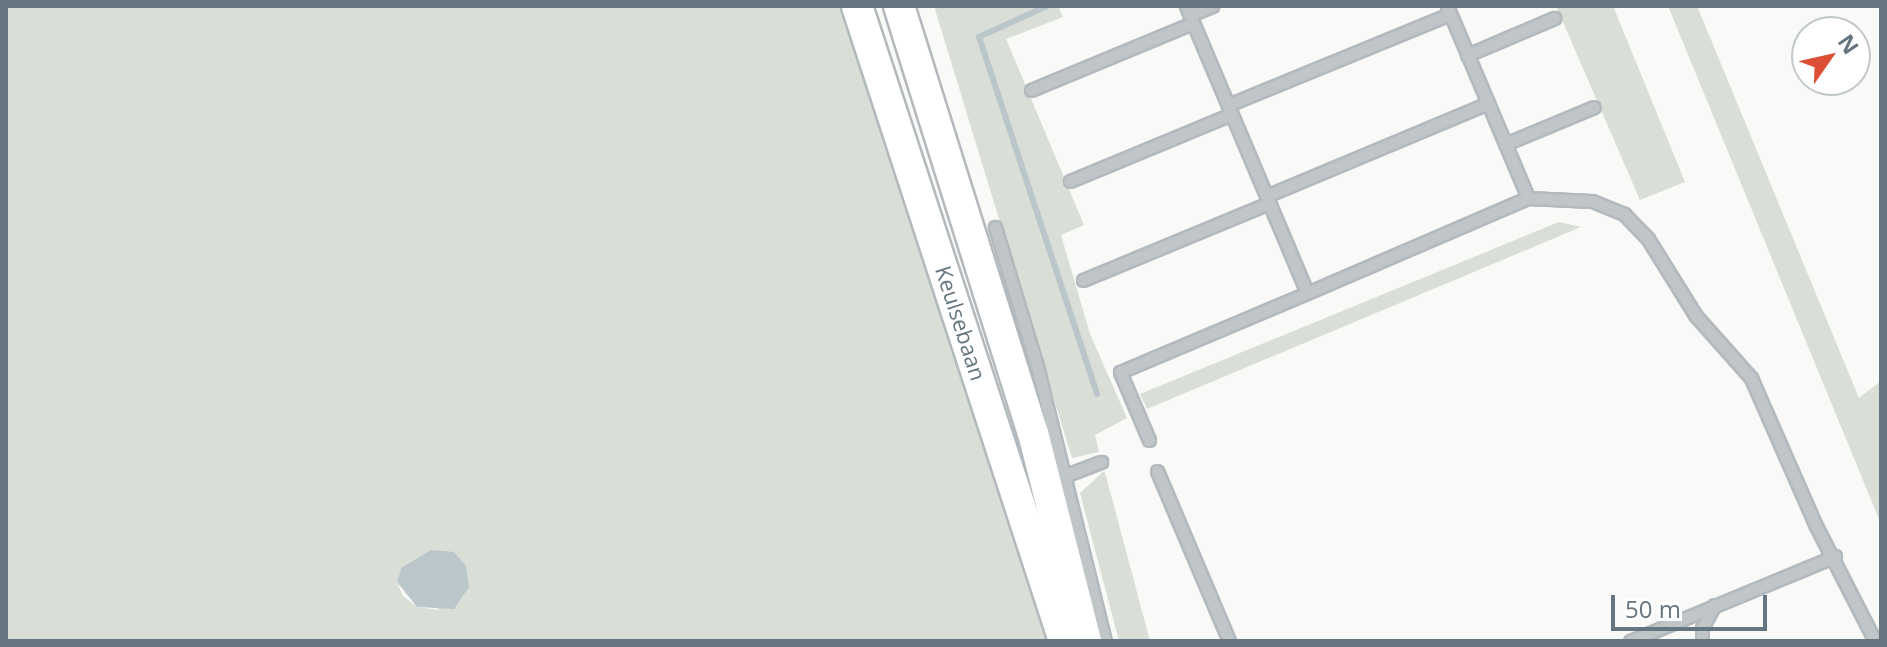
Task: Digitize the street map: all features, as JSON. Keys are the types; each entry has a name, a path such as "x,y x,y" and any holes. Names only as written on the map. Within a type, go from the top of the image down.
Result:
{"main road":[{"name":"Keulsebaan","path":"857,6 1064,641"},
{"name":"Keulsebaan","path":"899,6 1033,433 1086,641"}],"lane":[{"path":"1031,90 1212,6"},
{"path":"1070,181 1448,10 1528,198"},
{"path":"1190,15 1307,293"},
{"path":"1467,55 1554,18"},
{"path":"1083,280 1488,103"},
{"path":"1505,144 1594,107"},
{"path":"1149,440 1120,372 1528,198 1592,201 1624,214 1648,239 1696,316 1751,378 1815,524 1835,556 1875,641"},
{"path":"995,227 1064,476 1105,641"},
{"path":"1064,476 1101,462"},
{"path":"1157,471 1229,641"},
{"path":"1630,641 1835,556"},
{"path":"1702,641 1702,628 1715,605"}],"shaded area":[{"path":"6,6 842,6 1048,641 6,641","holes":["401,568 439,610 417,607 403,596 397,582"]},
{"path":"934,6 1058,6 1063,17 1006,39 1084,225 1061,235 1090,334 1127,418 1095,435 1099,452 1072,458"},
{"path":"1556,6 1613,6 1685,182 1640,200"},
{"path":"1668,6 1697,6 1859,398 1881,381 1881,524"},
{"path":"1559,222 1581,227 1147,409 1140,394"},
{"path":"1104,471 1150,641 1119,641 1080,493"},
{"path":"431,550 454,552 466,566 469,587 454,609 417,607 397,582 401,568"}],"waterway":[{"path":"1047,6 979,37 1097,394"}]}
